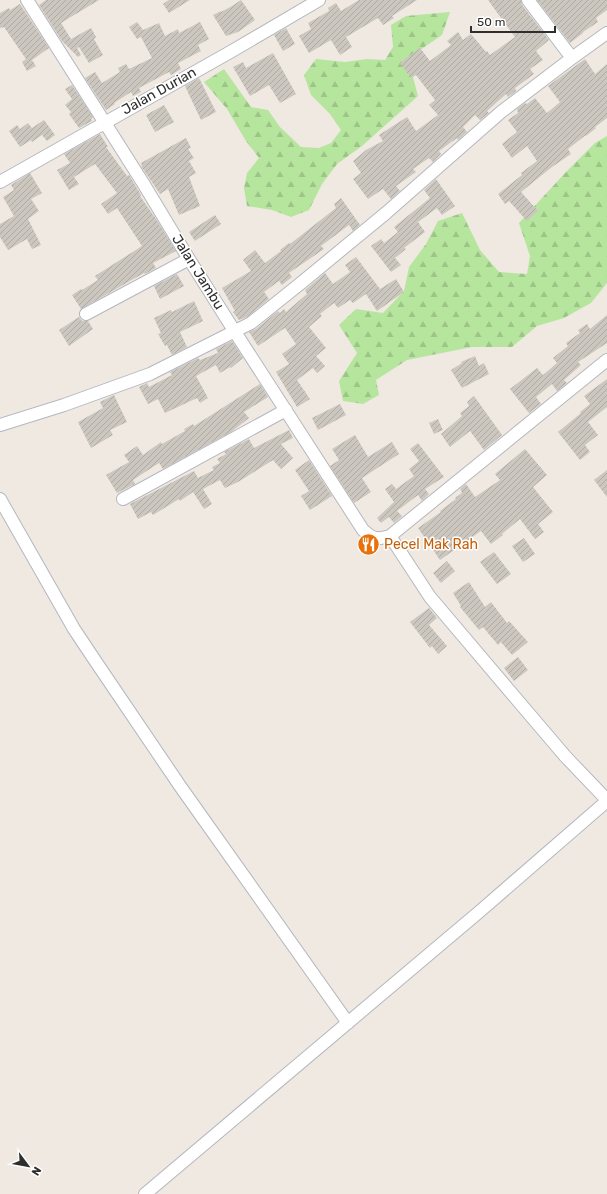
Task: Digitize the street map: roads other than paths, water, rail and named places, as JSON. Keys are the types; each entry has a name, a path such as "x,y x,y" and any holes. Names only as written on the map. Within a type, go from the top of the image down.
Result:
{"street":[{"name":"Jalan Jambu","path":"27,0 144,183 189,259 235,332 363,530 375,539 390,536"},
{"name":"Jalan Durian","path":"0,182 319,0"},
{"path":"528,0 572,58"},
{"path":"0,425 64,405 150,374 251,323 296,288 386,213 501,112 607,33"},
{"path":"86,314 189,259"},
{"path":"145,1194 348,1023 607,800 565,756 430,597 390,536 607,360"},
{"path":"123,499 286,410"},
{"path":"0,499 74,628 94,659 180,786 348,1023"}],"place":[{"name":"Pecel Mak Rah","path":"368,544"}]}
